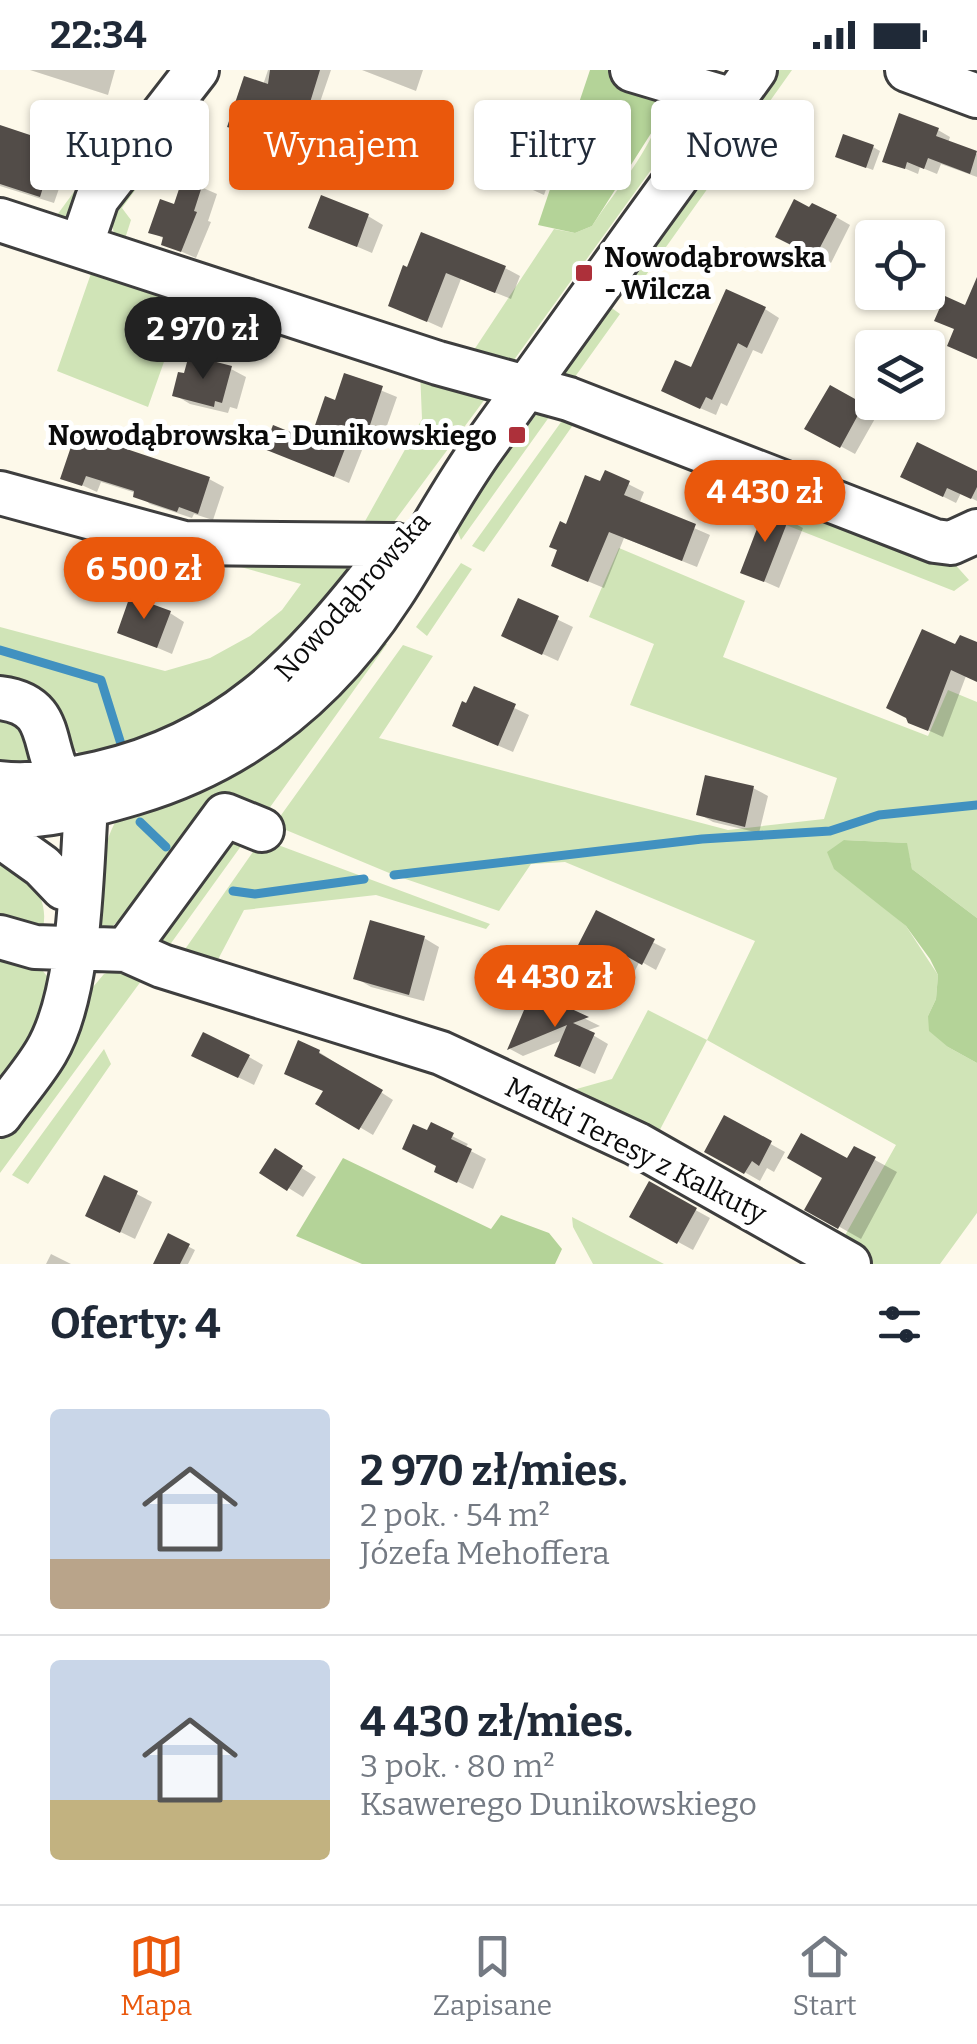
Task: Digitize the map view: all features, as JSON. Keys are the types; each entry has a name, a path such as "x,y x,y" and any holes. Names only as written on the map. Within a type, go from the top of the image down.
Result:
{"street":[{"path":"80,246 97,199 197,70"},
{"path":"632,70 744,85"},
{"path":"907,70 977,96"},
{"name":"Nowodąbrowska","path":"66,801 164,784 241,746 275,725 312,693 355,646 464,473 744,85"},
{"path":"0,220 438,363 526,387 666,435 935,540 968,543"},
{"name":"Nowodąbrowska","path":"66,801 135,764 192,742 235,715 276,682 338,618 396,545 464,473"},
{"path":"0,492 184,543 396,545"},
{"path":"0,698 29,707 41,720 66,801 74,949 64,1012 47,1050 0,1115"},
{"path":"0,783 66,801"},
{"path":"0,816 66,801"},
{"path":"66,801 63,888 74,949"},
{"path":"126,950 225,815 262,830"},
{"path":"0,836 42,866 63,888"},
{"name":"Matki Teresy z Kalkuty","path":"0,937 35,946 126,950 162,966 442,1053 637,1144 848,1264"}],"green space":[{"path":"590,70 611,70 661,83 665,94 665,100 651,100 651,133 631,165 631,100 580,100"},
{"path":"773,70 792,70 771,100 752,100"},
{"path":"665,94 691,100 664,100"},
{"path":"651,137 651,170 506,371 468,359 554,229 575,233 592,226 618,190 631,190 631,170"},
{"path":"75,190 91,190 61,225 49,226"},
{"path":"122,190 135,190 122,208 131,220 122,248 114,233 117,201"},
{"path":"550,190 615,190 592,226 575,233 538,225"},
{"path":"690,190 707,190 634,292 625,285"},
{"path":"95,262 189,291 148,407 57,371"},
{"path":"605,303 620,314 567,388 560,378 561,367"},
{"path":"420,370 486,393 485,399 391,526 359,532 422,419"},
{"path":"547,400 557,406 461,540 452,518 509,442 515,443"},
{"path":"569,411 580,415 484,552 472,546"},
{"path":"748,479 952,561 969,580 954,591 786,525 789,517 740,499"},
{"path":"619,548 745,601 723,657 928,736 948,690 977,702 977,918 912,869 906,843 844,840 875,900 906,926 938,975 936,999 928,1016 948,1047 977,1063 977,1213 940,1264 868,1264 839,1246 896,1145 707,1040 755,941 565,862 531,864 499,911 394,875 274,825 403,645 433,656 379,738 728,830 824,819 837,778 630,705 654,644 589,617"},
{"path":"205,557 360,558 303,628 263,669 216,705 143,740 95,756 80,754 0,685 0,627 165,671 210,658 250,636 282,610 301,584"},
{"path":"461,563 472,569 427,636 416,627"},
{"path":"377,640 387,644 263,817 165,870 105,930 98,918 100,879 107,843 117,819"},
{"path":"0,708 23,717 35,766 0,771"},
{"path":"230,825 249,835 169,946 156,944"},
{"path":"262,839 490,924 486,929 376,895 244,910 213,969 181,955"},
{"path":"844,840 907,843 912,869 977,918 977,1063 929,1031 928,1016 936,999 938,975 906,926 834,869 827,852"},
{"path":"0,855 34,886 43,905 43,928 0,919"},
{"path":"0,956 43,971 53,984 51,1002 0,1093"},
{"path":"119,969 147,973 0,1173 0,1140 67,1043 93,987 104,974"},
{"path":"648,1010 707,1040 654,1141 568,1099 573,1090 612,1079"},
{"path":"104,1049 111,1064 28,1184 12,1175"},
{"path":"343,1158 491,1229 501,1215 549,1233 562,1249 555,1264 362,1264 296,1236"},
{"path":"572,1217 664,1264 593,1264 573,1227"}],"building":[{"path":"270,70 320,70 311,100 236,100 244,76 268,84"},
{"path":"899,113 939,128 936,136 977,151 970,174 928,158 924,169 907,162 905,169 882,162"},
{"path":"0,125 30,135 30,190 42,190 40,197 0,184"},
{"path":"843,134 874,145 866,168 835,157"},
{"path":"179,190 201,190 194,211 197,212 181,252 161,245 163,237 148,233 160,199 174,204"},
{"path":"321,195 369,214 357,247 308,228"},
{"path":"794,199 837,215 815,257 775,237"},
{"path":"421,232 506,266 495,293 446,273 427,322 388,306"},
{"path":"977,277 977,359 947,346 954,329 934,321 939,310 945,310 945,296 965,305"},
{"path":"726,289 766,307 747,348 738,343 712,400 706,397 700,409 661,391 675,360 691,367"},
{"path":"189,355 232,366 222,403 215,401 214,407 172,396 178,372 184,373"},
{"path":"344,373 383,386 369,428 355,423 334,477 264,449 273,425 310,440 325,396 335,400"},
{"path":"830,385 855,399 855,420 840,448 804,429"},
{"path":"76,432 210,477 198,514 179,507 177,512 133,497 134,491 86,476 82,486 60,479"},
{"path":"917,442 977,471 977,487 971,499 947,488 943,497 900,477"},
{"path":"605,470 630,481 624,495 696,524 682,561 609,532 588,582 551,566 557,550 549,547 560,521 566,524 585,475 600,481"},
{"path":"765,508 789,518 764,582 740,573"},
{"path":"130,596 171,611 157,648 117,633"},
{"path":"518,598 559,616 542,655 501,636"},
{"path":"922,629 955,644 960,635 977,642 977,682 951,670 928,731 886,708"},
{"path":"474,686 516,704 498,746 452,726 462,701 466,703"},
{"path":"705,775 754,786 745,827 696,815"},
{"path":"596,910 655,939 642,965 626,956 618,971 576,949"},
{"path":"370,920 425,936 409,995 353,979"},
{"path":"550,999 589,1017 573,1023 595,1033 580,1067 554,1056 567,1025 507,1050 527,1003 545,1010"},
{"path":"203,1032 250,1055 238,1078 191,1056"},
{"path":"298,1040 383,1090 359,1130 315,1104 323,1091 284,1074"},
{"path":"724,1115 772,1141 759,1166 752,1161 744,1174 704,1152"},
{"path":"431,1122 454,1133 451,1139 472,1149 457,1183 434,1172 436,1166 402,1149 413,1124 427,1130"},
{"path":"801,1133 847,1158 854,1146 876,1157 838,1229 804,1210 822,1178 787,1158"},
{"path":"275,1148 303,1166 287,1191 259,1173"},
{"path":"104,1175 138,1191 120,1233 85,1216"},
{"path":"649,1181 697,1208 677,1244 629,1217"},
{"path":"168,1233 190,1244 180,1264 153,1264"}],"waterway":[{"path":"0,650 101,680 121,744"},
{"path":"394,875 702,839 830,831 879,815 977,805"},
{"path":"140,822 166,847"},
{"path":"233,891 255,894 364,879"}],"place":[{"name":"Nowodąbrowska - Wilcza","path":"584,273"},
{"name":"Nowodąbrowska - Dunikowskiego","path":"517,435"}]}
